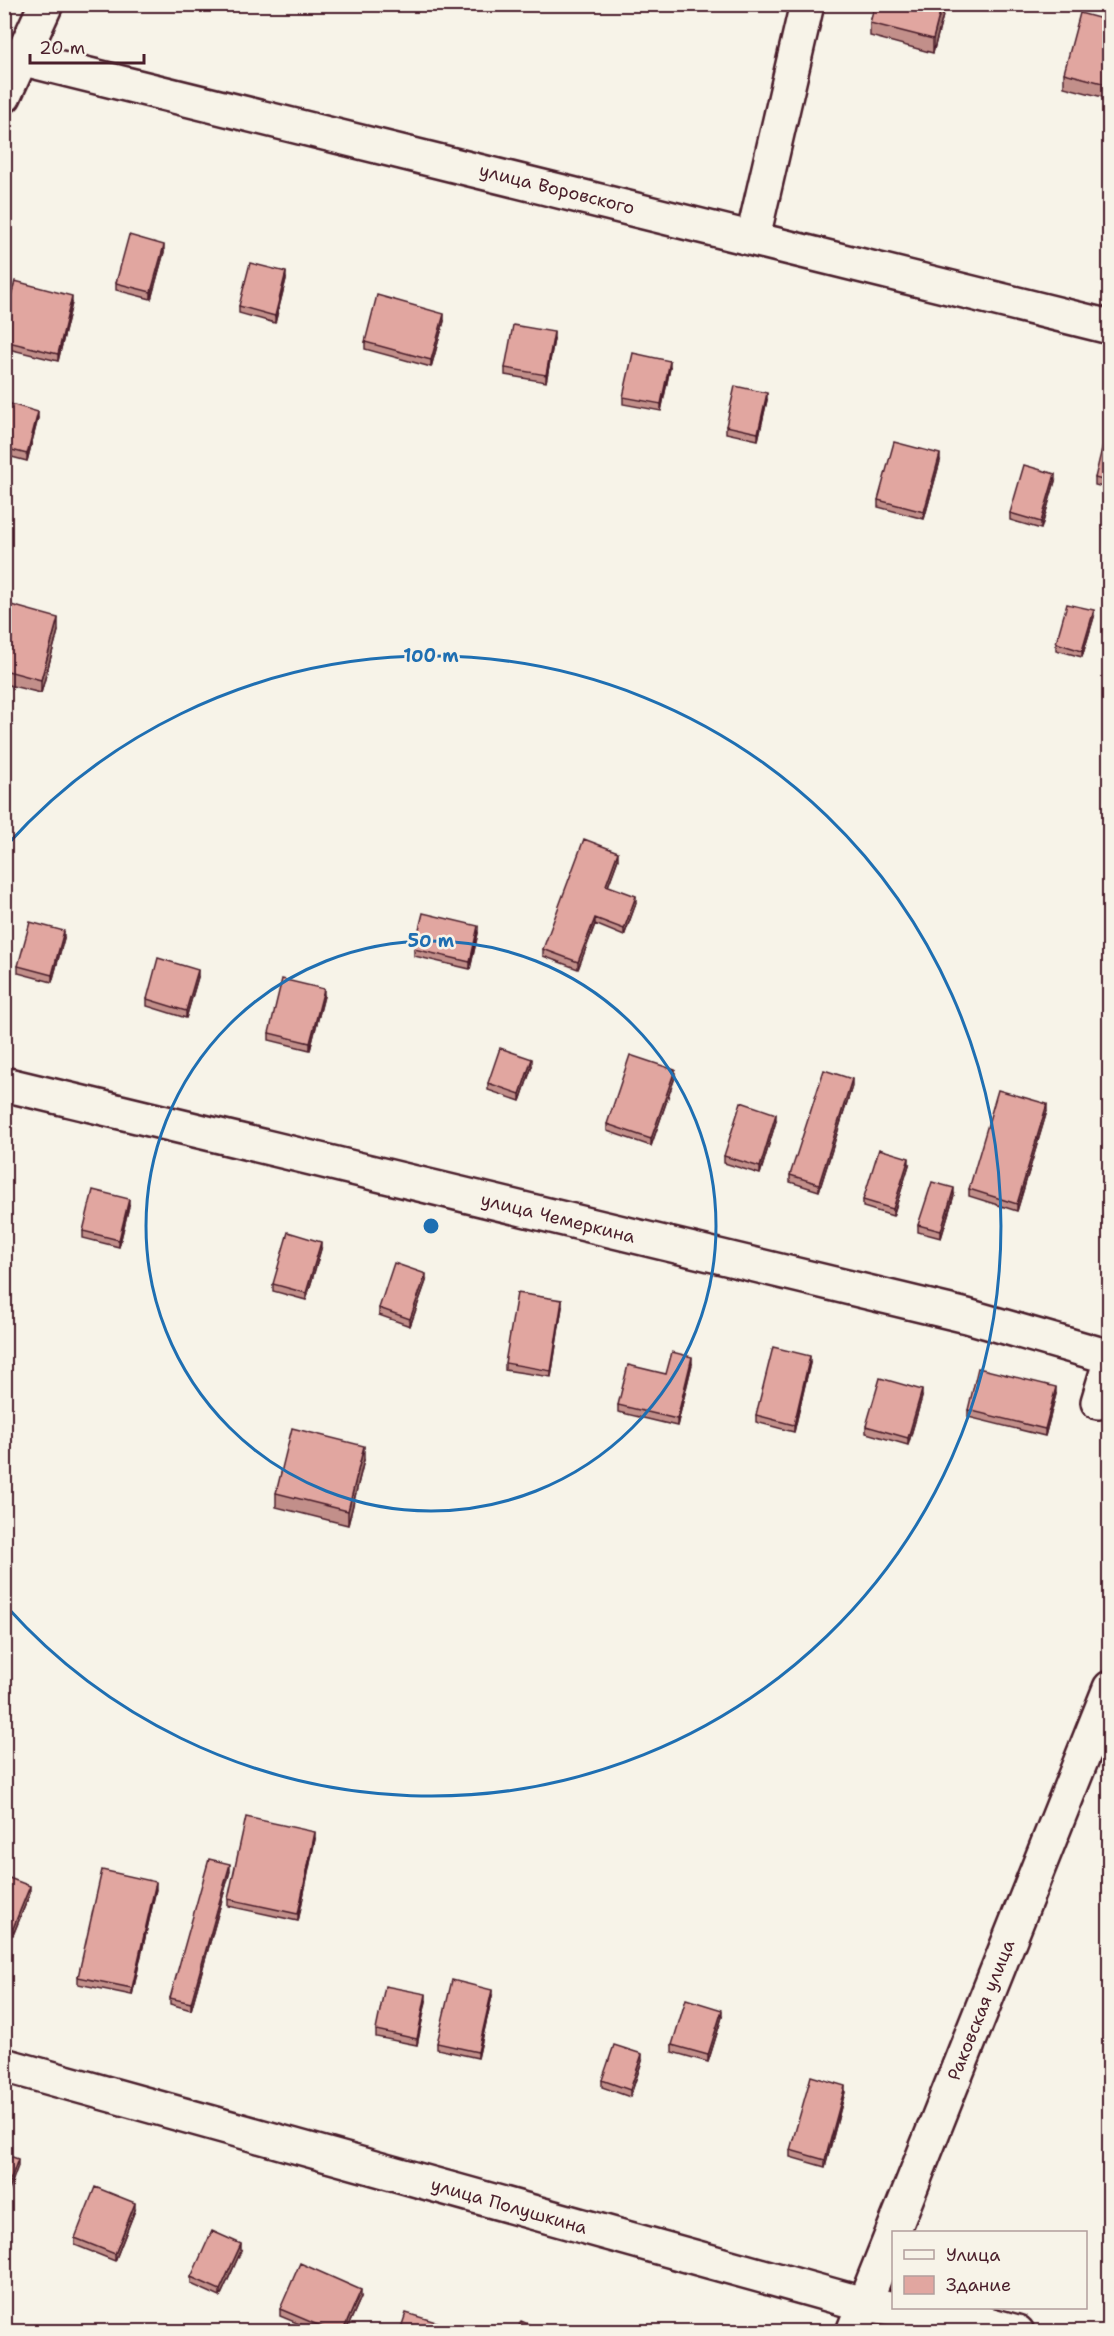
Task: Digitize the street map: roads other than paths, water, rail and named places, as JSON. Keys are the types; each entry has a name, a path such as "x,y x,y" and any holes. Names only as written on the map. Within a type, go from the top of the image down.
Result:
{"street":[{"path":"4,96 13,56 46,4"},
{"path":"753,237 807,4"},
{"name":"улица Воровского","path":"13,56 1110,327"},
{"name":"улица Чемеркина","path":"4,1084 967,1316 1110,1357"},
{"path":"1098,1402 1110,1362"},
{"name":"Раковская улица","path":"893,2231 1110,1688"},
{"name":"улица Полушкина","path":"4,2065 858,2318 969,2319 1017,2331"},
{"name":"Раковская улица","path":"858,2318 892,2233"}]}
